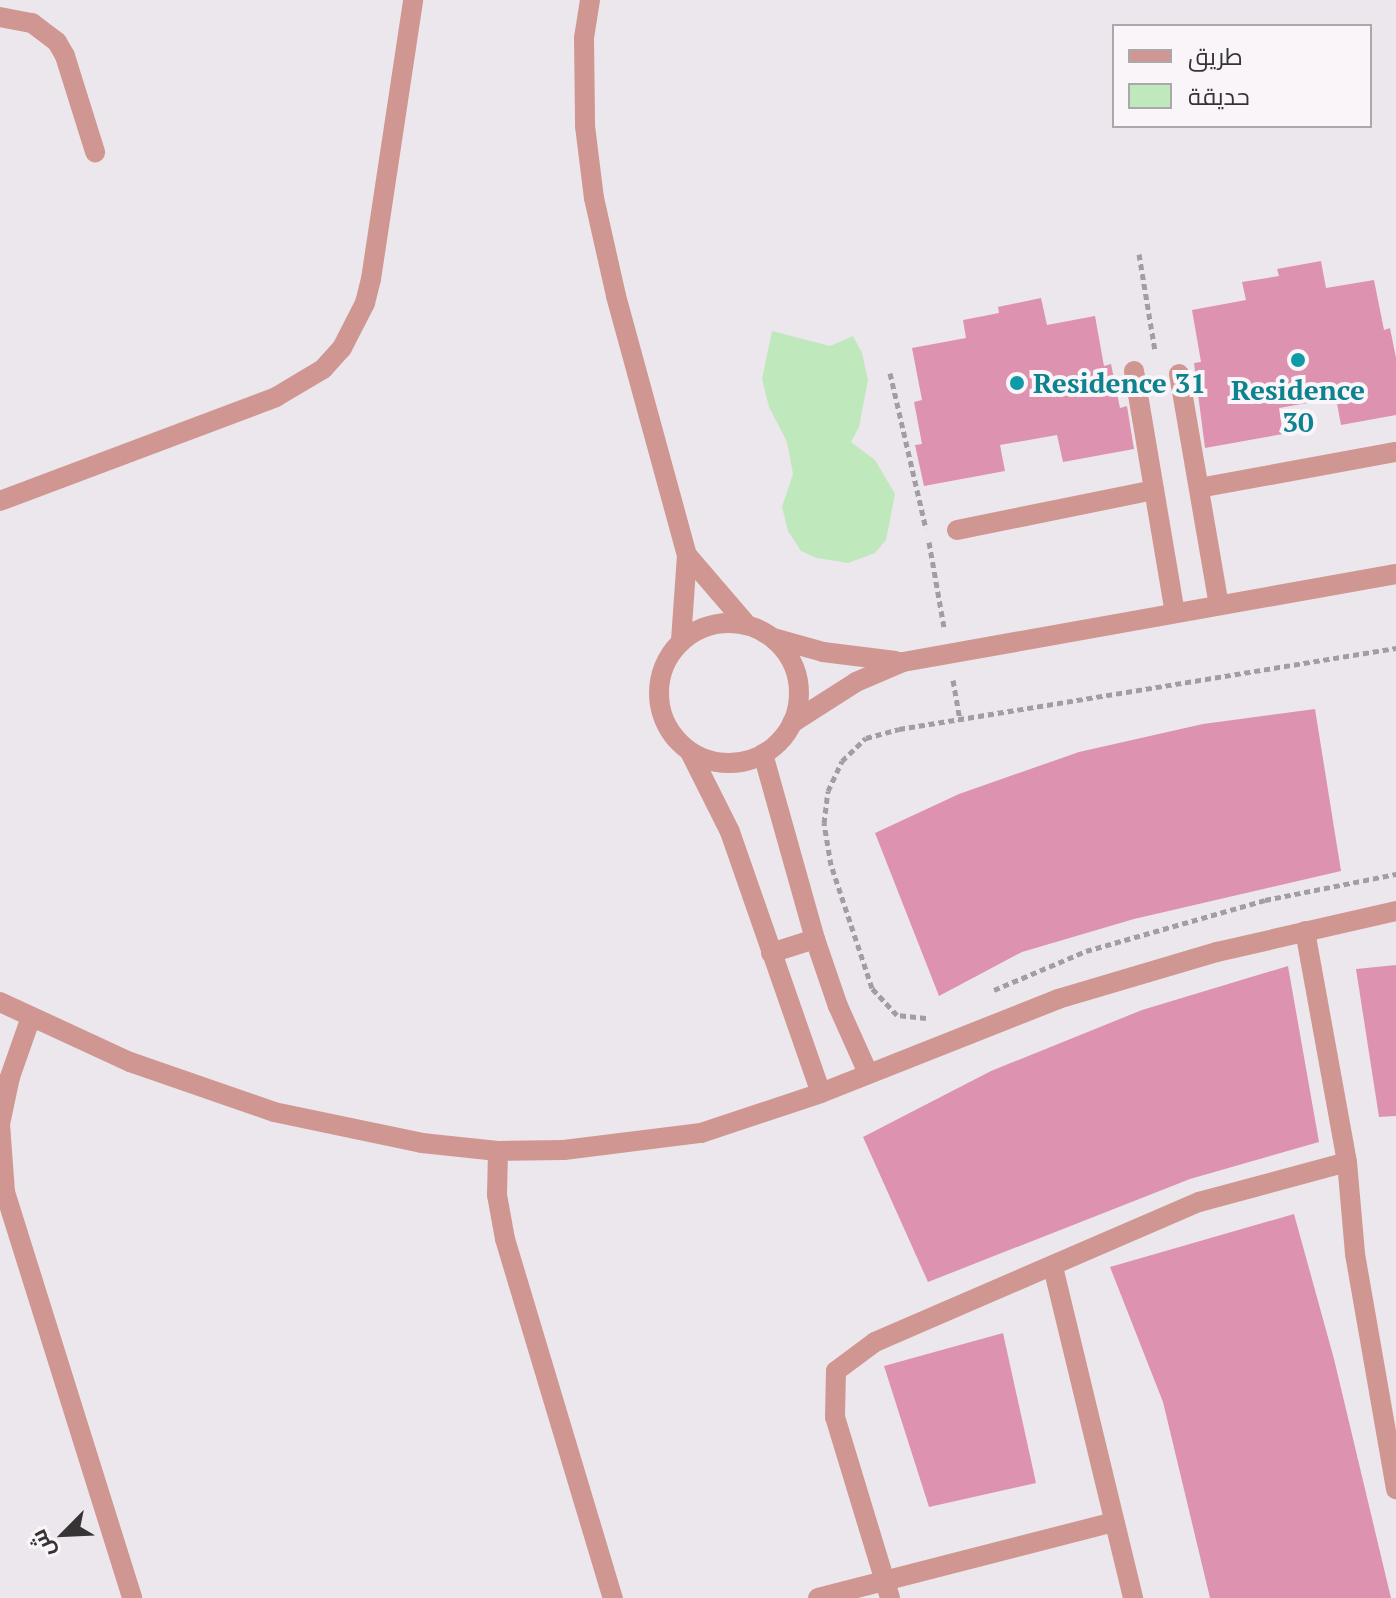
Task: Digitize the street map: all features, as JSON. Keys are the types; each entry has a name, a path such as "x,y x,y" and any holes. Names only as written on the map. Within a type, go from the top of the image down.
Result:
{"street":[{"path":"0,501 276,397 323,369 342,348 361,315 371,279 413,0"},
{"path":"590,0 584,38 585,126 594,198 616,296 687,555 681,640 662,670 658,688 666,724 690,752 720,806 821,1093"},
{"path":"0,17 32,23 57,42 65,56 95,152"},
{"path":"1134,371 1175,613"},
{"path":"1179,374 1219,605"},
{"path":"1199,488 1396,452"},
{"path":"957,530 1154,490"},
{"path":"687,555 747,625 771,637 849,657 903,662"},
{"path":"792,723 845,688 903,662 1396,574"},
{"path":"681,640 706,626 747,625"},
{"path":"690,752 724,763 743,762 763,754 784,737 792,723 799,686 784,650 771,637"},
{"path":"763,754 815,939 838,1006 868,1073"},
{"path":"0,1002 144,1068 274,1112 348,1130 498,1151 577,1149 701,1133 821,1093 1058,999 1305,931 1396,911"},
{"path":"1305,931 1347,1162 1355,1254 1389,1406 1396,1489"},
{"path":"771,953 815,939"},
{"path":"31,1017 10,1077 0,1124 5,1192 132,1598"},
{"path":"498,1151 497,1195 505,1239 613,1598"},
{"path":"888,1589 835,1417 836,1371 875,1342 1199,1202 1347,1162"},
{"path":"1053,1267 1133,1598"},
{"path":"818,1598 888,1589 1114,1522"}],"path":[{"path":"890,373 928,536 944,632"},
{"path":"937,1014 923,1019 897,1015 872,988 831,865 824,823 828,791 842,761 866,738 1396,648"},
{"path":"953,680 960,720"},
{"path":"989,992 1086,951 1265,900 1396,874"}],"green space":[{"path":"772,331 830,346 853,336 862,353 868,380 859,427 851,442 875,460 895,494 886,540 875,553 848,563 817,558 801,551 788,531 782,507 793,474 787,442 769,407 762,379"}],"building":[{"name":"Residence 30","path":"1321,261 1326,288 1374,280 1384,330 1390,328 1396,358 1396,415 1341,425 1336,398 1279,408 1283,434 1205,448 1194,363 1201,362 1192,310 1246,300 1242,282 1279,276 1277,269"},
{"name":"Residence 31","path":"1041,298 1047,325 1095,316 1104,366 1111,364 1120,408 1127,406 1134,449 1063,462 1057,435 1000,445 1005,471 924,486 915,445 922,444 914,402 922,400 912,348 966,338 963,320 999,313 998,307"},
{"path":"1315,709 1341,871 1134,919 1022,952 939,996 875,833 959,794 1079,752 1203,724"},
{"path":"1396,965 1396,1116 1379,1117 1356,969"},
{"path":"1288,966 1319,1142 1190,1179 928,1282 863,1137 991,1071 1142,1010"},
{"path":"1294,1214 1334,1359 1391,1598 1210,1598 1163,1402 1110,1267"},
{"path":"1003,1333 1036,1483 929,1507 884,1366"}],"place":[{"name":"Residence 30","path":"1298,360"},
{"name":"Residence 31","path":"1017,383"}]}
